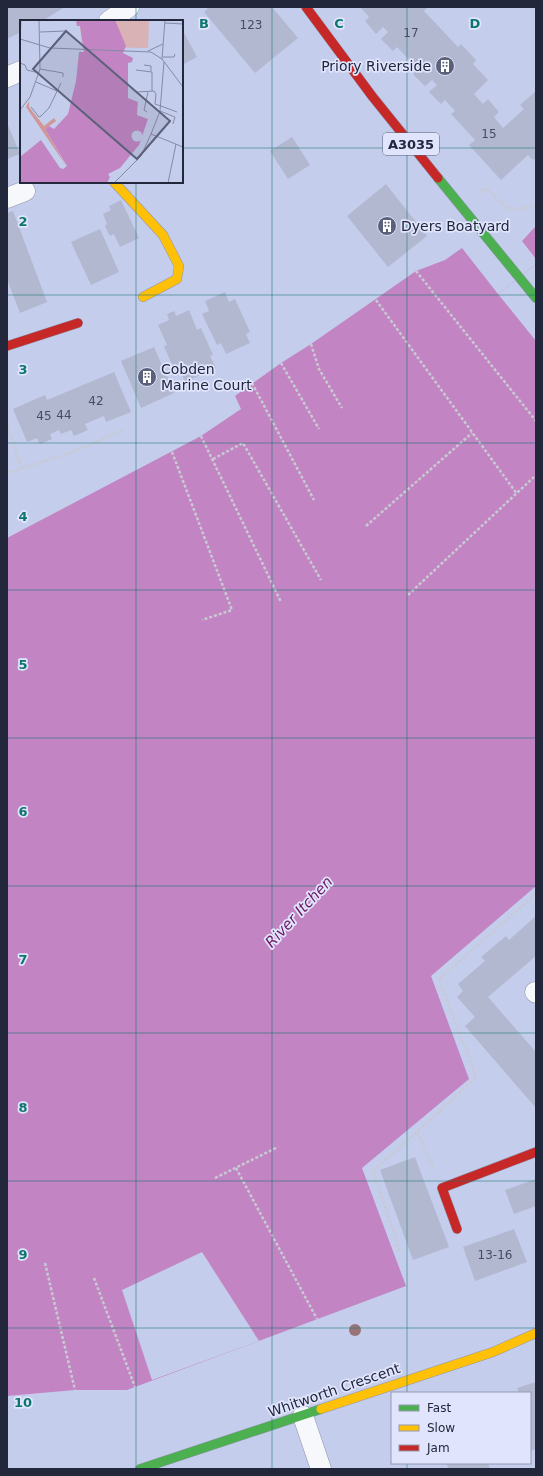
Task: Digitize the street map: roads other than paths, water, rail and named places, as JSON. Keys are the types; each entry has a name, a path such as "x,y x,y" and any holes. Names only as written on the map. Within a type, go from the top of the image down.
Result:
{"street":[{"path":"110,20 129,7"},
{"name":"A3035","path":"306,7 372,96 536,298"},
{"path":"115,183 163,235 180,266 177,279 143,297"},
{"path":"7,198 25,191"},
{"path":"7,346 78,323"},
{"path":"457,1229 442,1188 536,1152"},
{"name":"Whitworth Crescent","path":"140,1469 493,1352 536,1333"},
{"path":"303,1416 321,1469"}],"water":[{"path":"536,226 536,259 522,241"},
{"name":"River Itchen","path":"462,248 498,294 536,264 536,886 431,976 469,1079 362,1168 406,1286 127,1390 75,1390 7,1396 7,538 201,436 241,409 235,396 416,271 445,260"}],"place":[{"name":"Priory Riverside","path":"445,66"},
{"name":"Dyers Boatyard","path":"387,226"},
{"name":"Cobden Marine Court","path":"147,377"}]}
